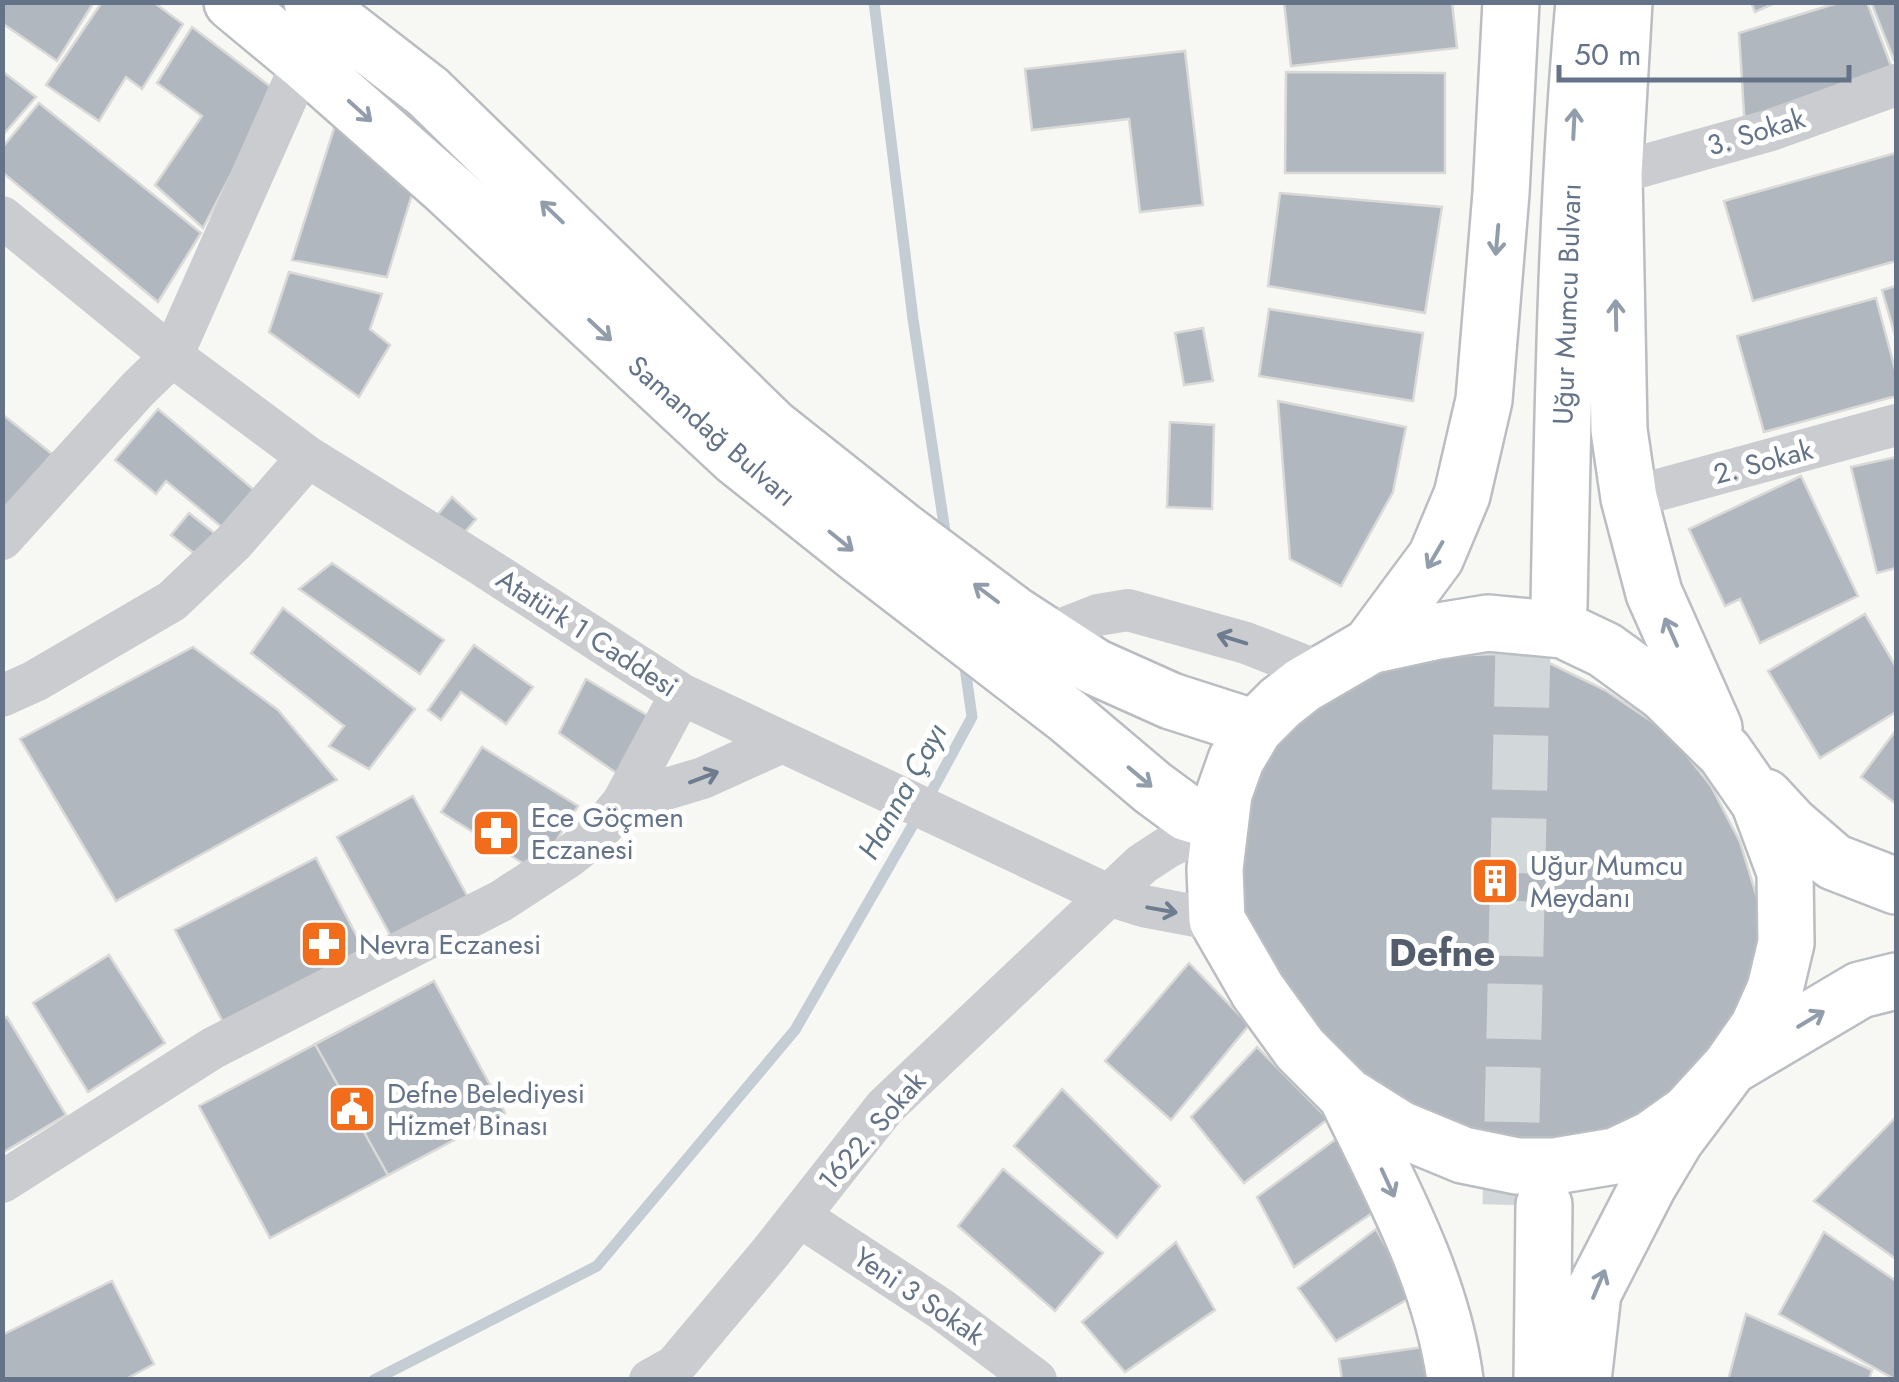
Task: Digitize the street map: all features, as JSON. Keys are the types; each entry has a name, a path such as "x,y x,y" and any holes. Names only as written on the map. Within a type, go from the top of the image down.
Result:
{"main road":[{"name":"Samandağ Bulvarı","path":"232,2 449,190 755,443 903,531 1096,667 1171,701 1254,728"},
{"name":"Samandağ Bulvarı","path":"312,2 428,92 860,556 1176,805 1188,813 1220,822"},
{"path":"1370,646 1436,556 1462,495 1484,400 1511,2"},
{"name":"Uğur Mumcu Bulvarı","path":"1545,2 1534,222 1541,605 1584,2"},
{"path":"1583,1380 1594,1293 1676,1139 1758,1028 1786,943 1785,872 1759,802 1726,753 1654,593 1629,498 1618,430 1614,174 1624,2"},
{"path":"1896,886 1834,862 1790,824 1726,753 1664,693 1605,650 1563,630 1488,623 1370,646 1280,703 1254,728 1236,760 1224,794 1214,869 1217,920 1258,992 1300,1049 1346,1095 1400,1128 1463,1155 1517,1166 1555,1166 1615,1156 1653,1138 1688,1113 1730,1068 1860,990 1896,981"},
{"path":"1346,1095 1421,1261 1450,1345 1454,1380"},
{"path":"1506,1380 1527,1205 1542,1380"}],"street":[{"path":"2,539 172,356 303,61"},
{"name":"3. Sokak","path":"1614,174 1771,130 1896,84"},
{"name":"Atatürk 1 Caddesi","path":"2,218 172,356 308,457 681,694 1108,895 1217,920"},
{"name":"2. Sokak","path":"1629,498 1896,425"},
{"path":"2,696 172,601 234,542 308,457"},
{"path":"1047,636 1098,615 1128,610 1246,643 1323,673"},
{"path":"2,1182 213,1048 501,901 567,858 595,836 622,802 681,694"},
{"path":"622,802 704,778 782,742"},
{"path":"1108,895 1168,847 1220,822"},
{"name":"1622. Sokak","path":"674,1375 885,1107 1108,895"},
{"name":"Yeni 3 Sokak","path":"799,1216 941,1308 1036,1380"}],"building":[{"path":"2,2 94,2 57,61 2,23"},
{"path":"102,2 153,2 183,24 142,89 126,77 99,121 46,85"},
{"path":"1284,2 1452,2 1457,48 1291,66"},
{"path":"1751,2 1777,2 1755,12"},
{"path":"1841,2 1867,2 1896,79 1745,129 1739,33"},
{"path":"1871,2 1896,2 1894,60"},
{"path":"192,27 275,90 203,228 155,185 202,116 157,83"},
{"path":"1185,51 1203,205 1140,212 1129,119 1032,130 1025,69"},
{"path":"2,71 36,97 2,136"},
{"path":"1286,72 1445,73 1445,173 1285,173"},
{"path":"39,103 201,233 158,302 2,172 2,148"},
{"path":"338,116 416,181 387,277 292,260"},
{"path":"1896,153 1896,261 1753,301 1724,201"},
{"path":"1280,193 1442,207 1425,313 1268,286"},
{"path":"289,272 382,294 370,329 390,345 359,397 269,332"},
{"path":"1896,286 1896,339 1882,290"},
{"path":"1876,298 1896,373 1896,396 1764,432 1737,336"},
{"path":"1269,309 1423,333 1413,401 1259,376"},
{"path":"1203,328 1213,381 1184,385 1175,333"},
{"path":"1278,401 1406,427 1393,492 1341,586 1290,559"},
{"path":"158,409 260,495 229,533 166,481 156,494 115,460"},
{"path":"2,414 52,454 2,515"},
{"path":"1170,422 1214,425 1212,509 1167,507"},
{"path":"1896,457 1896,568 1877,573 1851,467"},
{"path":"1801,476 1858,596 1760,643 1740,599 1725,606 1689,529"},
{"path":"452,497 476,519 459,539 435,518"},
{"path":"189,513 218,536 200,558 171,535"},
{"path":"332,563 444,640 420,674 299,589"},
{"path":"283,608 415,709 369,769 329,746 344,726 251,653"},
{"path":"1865,614 1896,667 1896,712 1820,758 1768,671"},
{"path":"474,645 533,687 506,724 461,692 441,720 428,710"},
{"path":"193,647 278,710 337,780 116,901 20,739"},
{"name":"Uğur Mumcu Meydanı","path":"1496,654 1547,662 1605,690 1669,733 1711,786 1740,842 1758,901 1760,974 1703,1077 1646,1115 1579,1138 1463,1137 1334,1061 1249,947 1234,861 1259,760 1321,691 1413,657"},
{"path":"586,679 655,720 625,779 559,733"},
{"path":"1896,730 1896,804 1861,777"},
{"path":"482,747 578,806 537,872 441,812"},
{"path":"413,796 470,901 394,942 337,837"},
{"path":"316,858 366,954 225,1026 175,930"},
{"path":"109,955 165,1043 88,1092 33,1003"},
{"path":"1189,963 1249,1025 1171,1120 1105,1061"},
{"name":"Defne Belediyesi Hizmet Binası","path":"434,981 505,1113 270,1238 199,1106"},
{"path":"434,981 505,1113 388,1175 315,1044"},
{"path":"7,1017 66,1115 2,1153 2,1020"},
{"path":"1257,1047 1328,1119 1244,1183 1191,1117"},
{"path":"1062,1089 1160,1186 1117,1238 1014,1146"},
{"path":"1896,1117 1896,1259 1814,1201"},
{"path":"1336,1139 1378,1209 1294,1267 1257,1197"},
{"path":"1003,1169 1103,1253 1055,1311 958,1226"},
{"path":"1376,1229 1413,1296 1336,1341 1298,1288"},
{"path":"1824,1232 1896,1281 1896,1380 1779,1314"},
{"path":"1176,1242 1215,1310 1125,1372 1082,1322"},
{"path":"112,1281 154,1364 124,1380 2,1380 2,1335"},
{"path":"1746,1314 1872,1370 1869,1380 1728,1380"},
{"path":"1431,1346 1433,1380 1342,1380 1339,1359"}],"waterway":[{"name":"Hanna Çayı","path":"874,2 913,319 946,538"},
{"name":"Hanna Çayı","path":"927,800 972,717 964,661"},
{"name":"Hanna Çayı","path":"374,1380 597,1266 795,1030 918,816"}],"tunnel":[{"path":"1510,1205 1524,603"}],"place":[{"name":"Ece Göçmen Eczanesi","path":"496,833"},
{"name":"Uğur Mumcu Meydanı","path":"1495,881"},
{"name":"Nevra Eczanesi","path":"324,944"},
{"name":"Defne Belediyesi Hizmet Binası","path":"352,1109"}],"district":[{"name":"Defne","path":"1442,952"}]}
